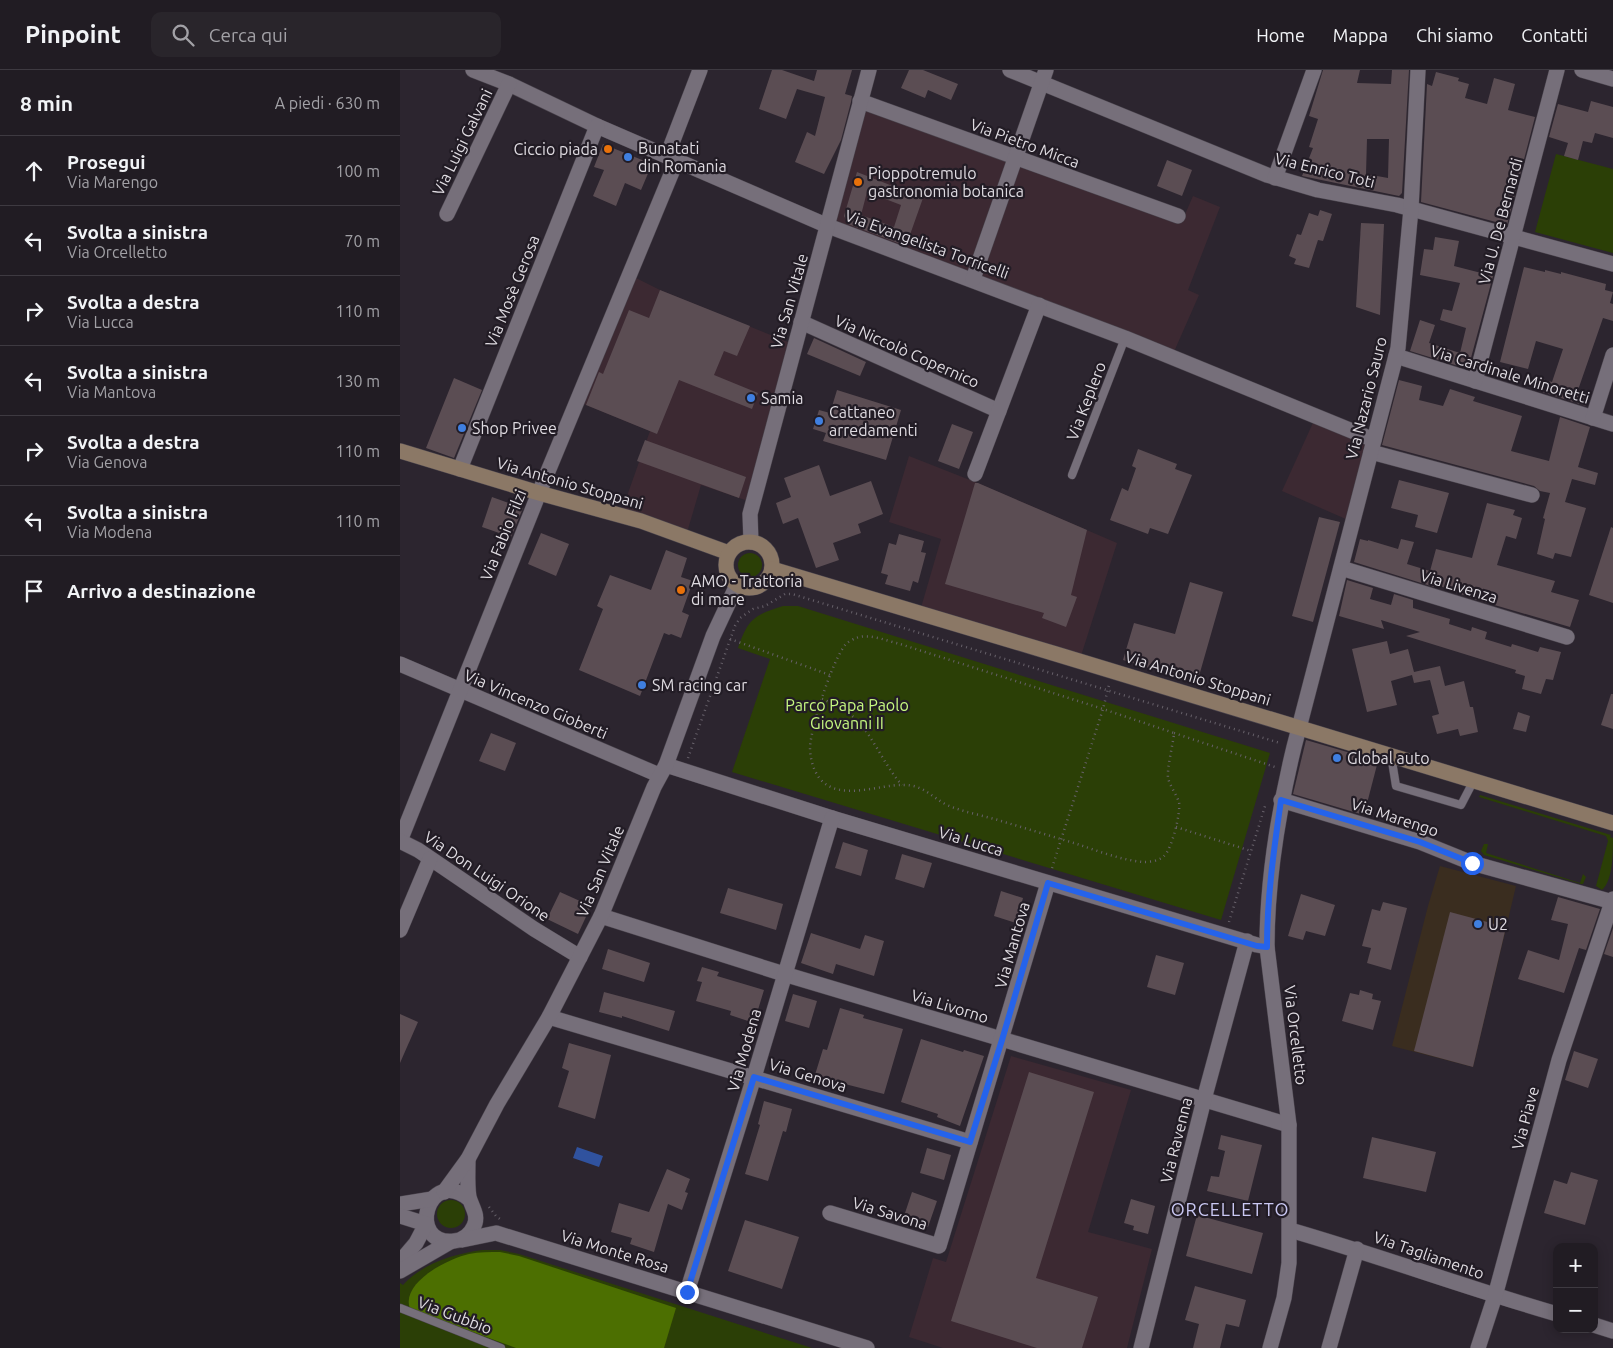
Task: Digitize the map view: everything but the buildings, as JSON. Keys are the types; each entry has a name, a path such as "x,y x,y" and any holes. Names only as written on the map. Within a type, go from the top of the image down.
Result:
{"street":[{"name":"Via Evangelista Torricelli","path":"473,70 492,74 597,126 828,226 1125,338 1372,446 1532,495"},
{"name":"Via Fabio Filzi","path":"400,841 672,158 700,70"},
{"name":"Via San Vitale","path":"751,542 750,514 869,70"},
{"name":"Via Enrico Toti","path":"1010,70 1043,76 1275,178 1318,190 1397,205 1613,264"},
{"path":"1275,178 1314,70"},
{"name":"Via Nazario Sauro","path":"1300,727 1396,356 1401,330 1411,210 1418,70"},
{"name":"Via U. De Bernardi","path":"1475,381 1557,70"},
{"path":"1591,71 1613,79"},
{"path":"973,280 1043,76"},
{"name":"Via Luigi Galvani","path":"447,214 509,84"},
{"name":"Via Pietro Micca","path":"860,102 1178,216"},
{"name":"Via Mosè Gerosa","path":"460,470 597,126"},
{"path":"975,474 1039,305"},
{"name":"Via Niccolò Copernico","path":"801,322 999,411"},
{"path":"1593,418 1613,355"},
{"name":"Via Cardinale Minoretti","path":"1396,356 1613,424"},
{"name":"Via Antonio Stoppani","path":"400,451 539,493 641,521 728,554"},
{"path":"751,542 766,549 770,555 772,569 765,582 758,586 744,588 732,581 725,563 728,554 735,546 740,543 751,542"},
{"name":"Via Livenza","path":"1341,568 1567,637"},
{"name":"Via Antonio Stoppani","path":"772,569 1613,823"},
{"name":"Via San Vitale","path":"438,1195 468,1159 497,1104 549,1017 601,916 662,770 713,636 737,585"},
{"name":"Via Vincenzo Gioberti","path":"400,664 460,691 662,770"},
{"name":"Via Orcelletto","path":"1270,1348 1284,1298 1289,1263 1290,1124 1267,947 1267,918 1270,871 1281,800 1300,727"},
{"name":"Via Lucca","path":"662,770 832,818 1247,941 1257,946 1267,947"},
{"name":"Via Marengo","path":"1281,800 1420,842 1472,863 1613,901"},
{"name":"Via Modena","path":"687,1292 832,818"},
{"name":"Via Don Luigi Orione","path":"400,841 418,850 580,958"},
{"path":"400,930 430,859"},
{"name":"Via Mantova","path":"939,1246 1002,1040 1042,881"},
{"name":"Via Piave","path":"1478,1348 1495,1296 1559,1060 1613,901"},
{"name":"Via Livorno","path":"601,916 1002,1040 1290,1124"},
{"name":"Via Ravenna","path":"1141,1348 1247,941"},
{"name":"Via Genova","path":"549,1017 970,1142"},
{"name":"Via San Vitale","path":"468,1159 472,1203"},
{"path":"400,1204 455,1192 463,1194 496,1233"},
{"path":"403,1266 426,1224 426,1211 438,1195"},
{"path":"403,1266 469,1234 474,1226 476,1214 472,1203"},
{"name":"Via Savona","path":"830,1213 939,1246"},
{"path":"400,1216 426,1224 433,1234 446,1241 456,1241"},
{"name":"Via Tagliamento","path":"1290,1230 1357,1249 1495,1296 1553,1313"},
{"name":"Via Monte Rosa","path":"456,1241 496,1233 867,1348"},
{"path":"1330,1348 1357,1249"},
{"path":"1598,1326 1613,1331"}],"lane":[{"name":"Via Keplero","path":"1072,475 1125,338"},
{"path":"1391,755 1396,786 1461,805 1474,780"},
{"name":"Via Gubbio","path":"400,1308 501,1348"}],"path":[{"path":"830,675 730,640 740,618 752,609 760,609 785,594 792,594 1283,744"},
{"path":"1174,733 1168,778 1179,803 1176,828 1168,851 1164,856 1156,861 1144,862 1099,851 958,809 945,804 926,790 916,786 902,785 879,789 853,790 828,786 814,769 810,746 815,721 830,675 846,644 857,638 874,637 1103,708 1276,767"},
{"path":"1042,881 1036,874 1049,877 1114,671"},
{"path":"822,699 849,713 858,722 873,741 893,775 902,785"},
{"path":"1176,828 1251,851 1225,936"}],"shaded area":[{"path":"861,103 1183,219 1193,196 1220,207 1188,290 1199,295 1173,354 830,225"},
{"path":"632,276 660,290 793,344 751,502 701,485 686,536 621,513 650,431 579,402"},
{"path":"1317,414 1371,434 1348,520 1282,491"},
{"path":"909,456 1117,543 1080,659 920,611 941,539 889,522"},
{"path":"1440,866 1516,886 1473,1067 1392,1046"},
{"path":"1011,1056 1131,1090 1088,1232 1152,1249 1127,1348 943,1348 909,1337 933,1258 946,1262"}],"green space":[{"path":"1556,154 1613,169 1613,253 1535,232"},
{"path":"750,553 755,554 761,560 761,570 755,576 750,577 745,576 739,570 738,565 739,560 745,554"},
{"name":"Parco Papa Paolo Giovanni II","path":"783,606 798,606 1270,753 1221,920 732,772 770,659 738,648 745,630 753,620 765,612"},
{"path":"1480,795 1611,835 1610,837 1613,838 1612,866 1606,886 1602,890 1596,886 1608,841 1606,836 1479,797"},
{"path":"1484,844 1488,844 1486,853 1580,883 1583,874 1586,877 1583,884 1581,884 1484,855 1481,851"},
{"path":"451,1200 461,1204 465,1214 461,1224 451,1228 441,1224 437,1214 441,1204"},
{"path":"482,1250 500,1250 519,1254 812,1348 400,1348 400,1283 403,1285 429,1265 450,1257"},
{"path":"500,1252 519,1256 676,1308 664,1348 516,1348 410,1309 409,1299 412,1290 419,1281 439,1266 469,1254"}],"water":[{"path":"577,1147 603,1156 599,1167 573,1158"}],"place":[{"name":"Ciccio piada","path":"608,149"},
{"name":"Bunatati din Romania","path":"628,157"},
{"name":"Pioppotremulo gastronomia botanica","path":"858,182"},
{"name":"Samia","path":"751,398"},
{"name":"Cattaneo arredamenti","path":"819,421"},
{"name":"Shop Privee","path":"462,428"},
{"name":"AMO - Trattoria di mare","path":"681,590"},
{"name":"SM racing car","path":"642,685"},
{"name":"Global auto","path":"1337,758"},
{"name":"U2","path":"1478,924"}],"district":[{"name":"ORCELLETTO","path":"1230,1210"}],"route":[{"path":"687,1292 754,1077 970,1142 1048,883 1247,941 1257,946 1267,947 1270,871 1281,800 1420,842 1472,863"}]}
